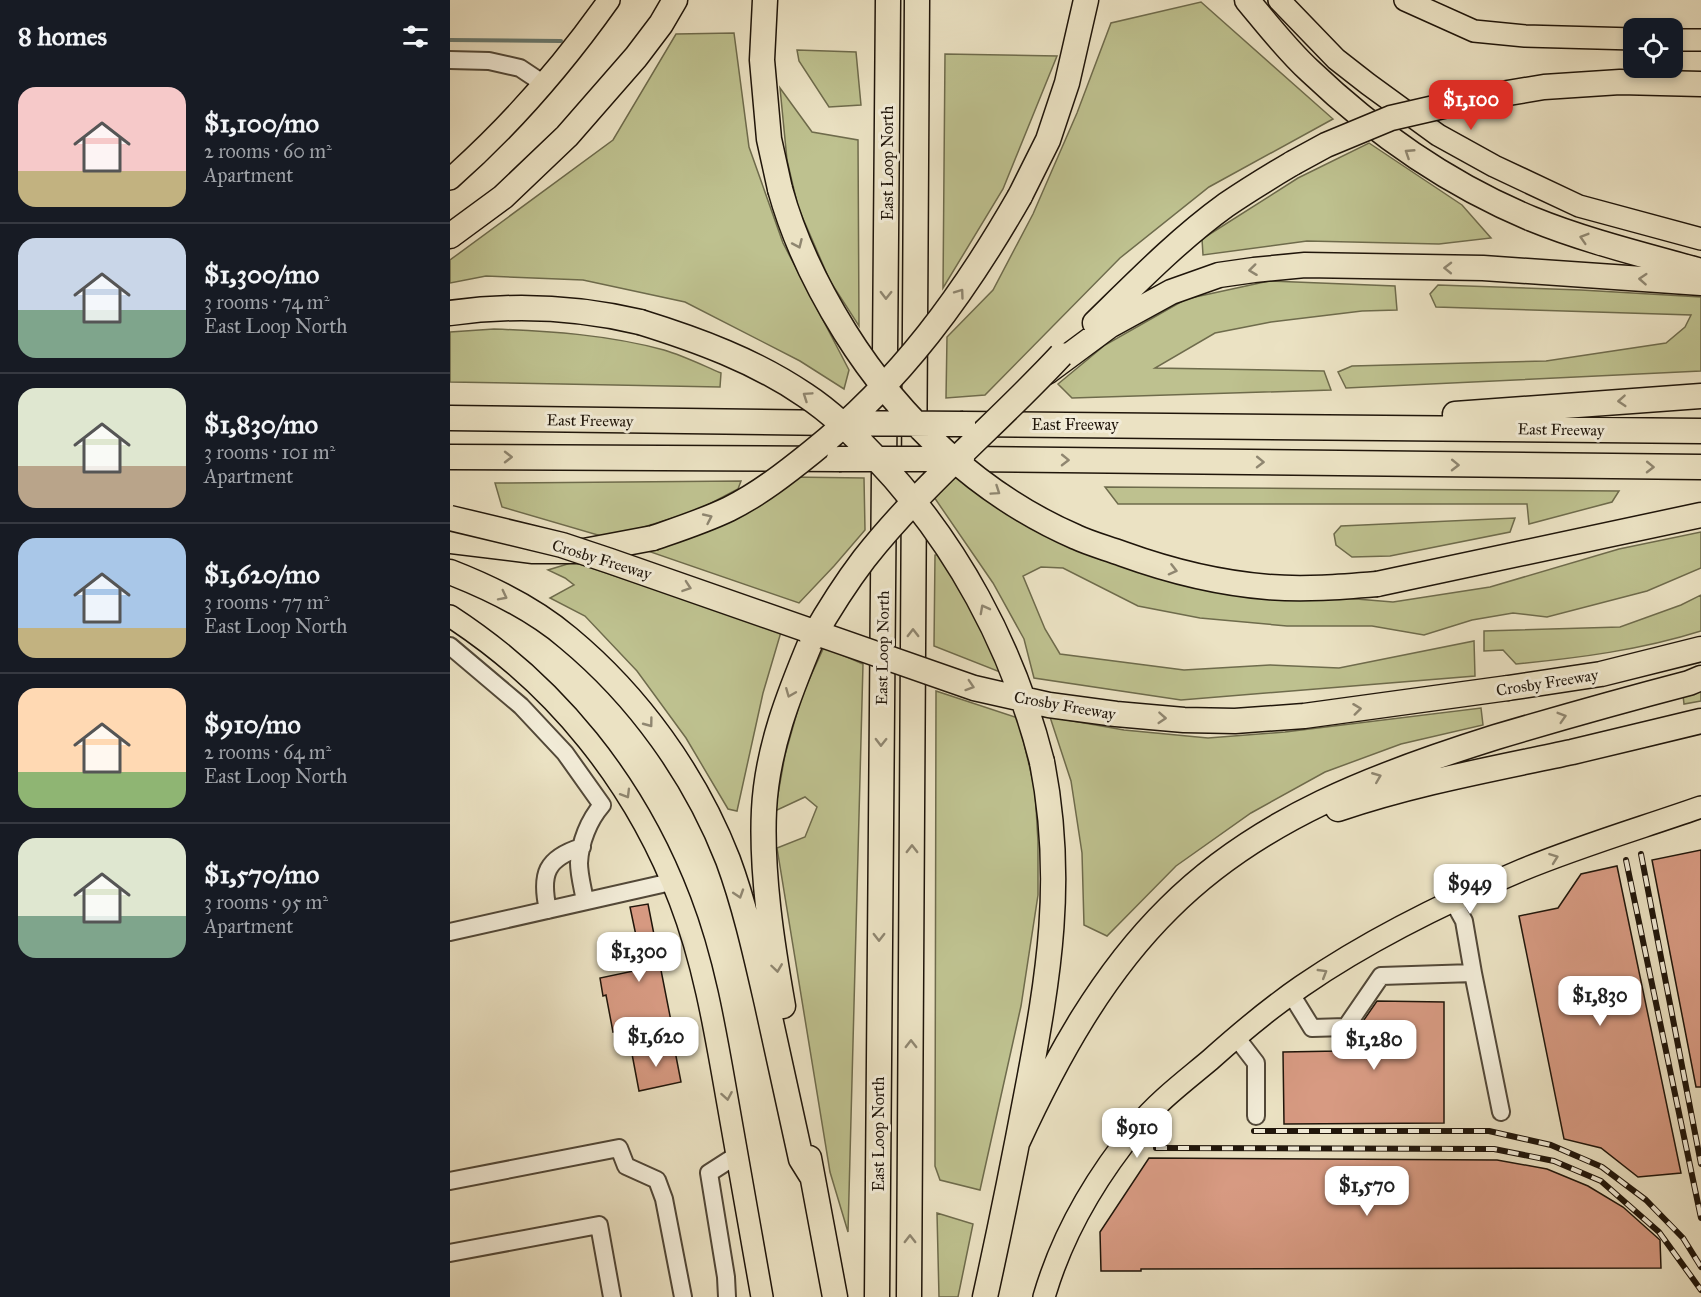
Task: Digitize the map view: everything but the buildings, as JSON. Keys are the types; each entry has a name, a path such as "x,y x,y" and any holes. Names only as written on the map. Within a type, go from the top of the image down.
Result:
{"highway":[{"path":"450,236 503,197 567,136 636,57 661,24 675,0"},
{"path":"765,0 762,60 769,139 787,216 816,282 866,366 908,416 968,471 1017,505 1076,537 1139,560 1198,576 1269,587 1348,587 1377,584 1701,515"},
{"name":"East Loop North","path":"877,1297 888,0"},
{"name":"East Loop North","path":"909,1297 917,0"},
{"path":"450,541 533,551 584,551 653,538 695,524 751,496 797,464 867,405 931,332 963,289 988,252 1020,196 1048,140 1064,95 1086,0"},
{"path":"1247,0 1310,71 1396,144 1443,174 1502,206 1573,235 1701,271"},
{"path":"835,1297 777,974 767,887 764,810 775,742 786,700 812,639 845,585 879,542 962,454 1168,253 1235,199 1293,163 1326,145 1391,118 1478,98 1544,87 1620,81 1701,84"},
{"path":"1063,357 1109,326 1170,292 1219,275 1254,270 1305,265 1484,268 1701,283"},
{"path":"450,313 540,307 591,312 640,322 711,346 769,373 823,408 882,464 931,524 981,602 1019,686 1042,762 1052,826 1053,924 1037,1039 985,1297"},
{"path":"1291,426 1701,396"},
{"name":"East Freeway","path":"450,418 1701,431"},
{"path":"450,457 964,459 1701,467"},
{"name":"Crosby Freeway","path":"450,518 562,545 974,688 1049,705 1116,714 1184,720 1235,721 1315,714 1601,674 1701,649"},
{"path":"450,572 522,606 567,637 615,681 638,707 688,779 712,823 743,906 762,980 801,1159 812,1174"},
{"path":"1017,1143 1062,1050 1104,986 1145,933 1170,906 1241,849 1288,819 1390,772 1590,708 1701,678"},
{"path":"1200,880 1249,849 1273,837 1302,823 1360,801 1436,780 1575,751 1701,721"}],"main road":[{"path":"450,179 544,84 609,0"},
{"path":"1405,0 1474,30 1525,36 1623,39"},
{"path":"1280,1 1336,59 1438,135 1494,166 1579,206 1701,239"},
{"path":"1683,40 1701,40"},
{"path":"450,616 481,636 520,669 580,729 623,787 641,818 680,901 703,978 762,1297"},
{"path":"1044,1297 1060,1252 1077,1216 1112,1160 1146,1118 1178,1086 1291,994 1361,950 1454,901 1522,870 1701,807"}],"lane":[{"path":"450,60 489,60 520,68 544,84"},
{"path":"450,646 521,706 565,753 602,805 592,817 579,863 585,901"},
{"path":"548,909 544,889 551,864 557,856 582,847"},
{"path":"450,932 671,882"},
{"path":"1454,901 1464,921 1501,1112"},
{"path":"1291,994 1312,1028 1346,1027 1381,976 1473,973"},
{"path":"1239,1035 1256,1063 1256,1116"},
{"path":"450,1180 619,1148 626,1166 657,1180 664,1199 683,1297"},
{"path":"727,1297 726,1276 710,1173 737,1155"},
{"path":"450,1253 599,1226 612,1297"}],"green space":[{"path":"1201,2 1333,119 1209,187 1120,258 985,395 946,398 947,337 993,290 1033,214 1077,113 1111,23"},
{"path":"734,33 749,147 783,243 849,370 844,389 800,361 685,302 583,280 486,276 450,283 450,260 613,140 676,34"},
{"path":"797,50 856,52 861,105 829,107 799,61"},
{"path":"945,54 1057,56 1003,189 943,288"},
{"path":"780,88 812,132 858,140 859,326 830,281 798,207 787,160"},
{"path":"1369,143 1462,205 1491,238 1439,244 1307,241 1203,255 1202,239 1298,178"},
{"path":"1269,281 1395,286 1397,310 1362,311 1271,322 1215,333 1155,368 1324,371 1331,390 1072,398 1058,384 1105,345 1186,299"},
{"path":"1438,285 1701,297 1701,371 1346,388 1338,372 1352,366 1546,361 1666,343 1685,327 1691,315 1436,307 1430,294"},
{"path":"494,329 580,335 664,350 721,373 720,387 450,382 450,332"},
{"path":"790,477 864,478 865,530 799,603 639,548"},
{"path":"963,477 1052,536 1332,597 1393,602 1490,587 1619,549 1701,532 1701,568 1647,591 1547,617 1513,613 1472,620 1424,635 1372,626 1287,626 1200,618 1138,606 1063,568 1041,567 1023,576 1045,629 1060,654 1184,670 1270,665 1339,668 1474,641 1475,676 1181,700 1034,678 1024,639 993,583 934,497 952,478"},
{"path":"741,481 738,489 696,511 608,538 502,507 495,483"},
{"path":"1105,487 1619,491 1612,502 1529,524 1527,504 1118,504"},
{"path":"1515,518 1510,532 1390,556 1352,557 1336,545 1334,534 1341,526"},
{"path":"940,554 986,627 1005,674 934,646 935,555"},
{"path":"574,562 781,632 763,693 737,811 728,809 686,738 637,671 585,616 550,598 574,585 548,570"},
{"path":"1701,595 1701,631 1678,638 1609,652 1516,664 1503,650 1484,651 1484,631 1620,627 1681,605"},
{"path":"824,647 863,664 848,1232 830,1172 777,848 805,837 817,807 805,797 775,811 785,755 802,695"},
{"path":"1701,688 1701,701 1684,704 1683,695"},
{"path":"936,691 1018,718 1035,790 1038,895 1021,1006 980,1190 940,1180 935,1166"},
{"path":"1481,708 1483,725 1401,744 1325,772 1251,813 1176,866 1107,936 1084,925 1082,853 1071,781 1050,717 1124,730 1208,738 1285,732"},
{"path":"937,1213 973,1224 958,1297 939,1297"}],"waterway":[{"path":"450,40 561,41"}],"railway":[{"path":"1641,854 1701,1164"},
{"path":"1626,860 1701,1218"},
{"path":"1254,1131 1489,1131 1551,1145 1602,1167 1646,1200 1683,1238 1701,1267"},
{"path":"1156,1148 1494,1149 1554,1161 1601,1181 1659,1232 1701,1290"}]}
